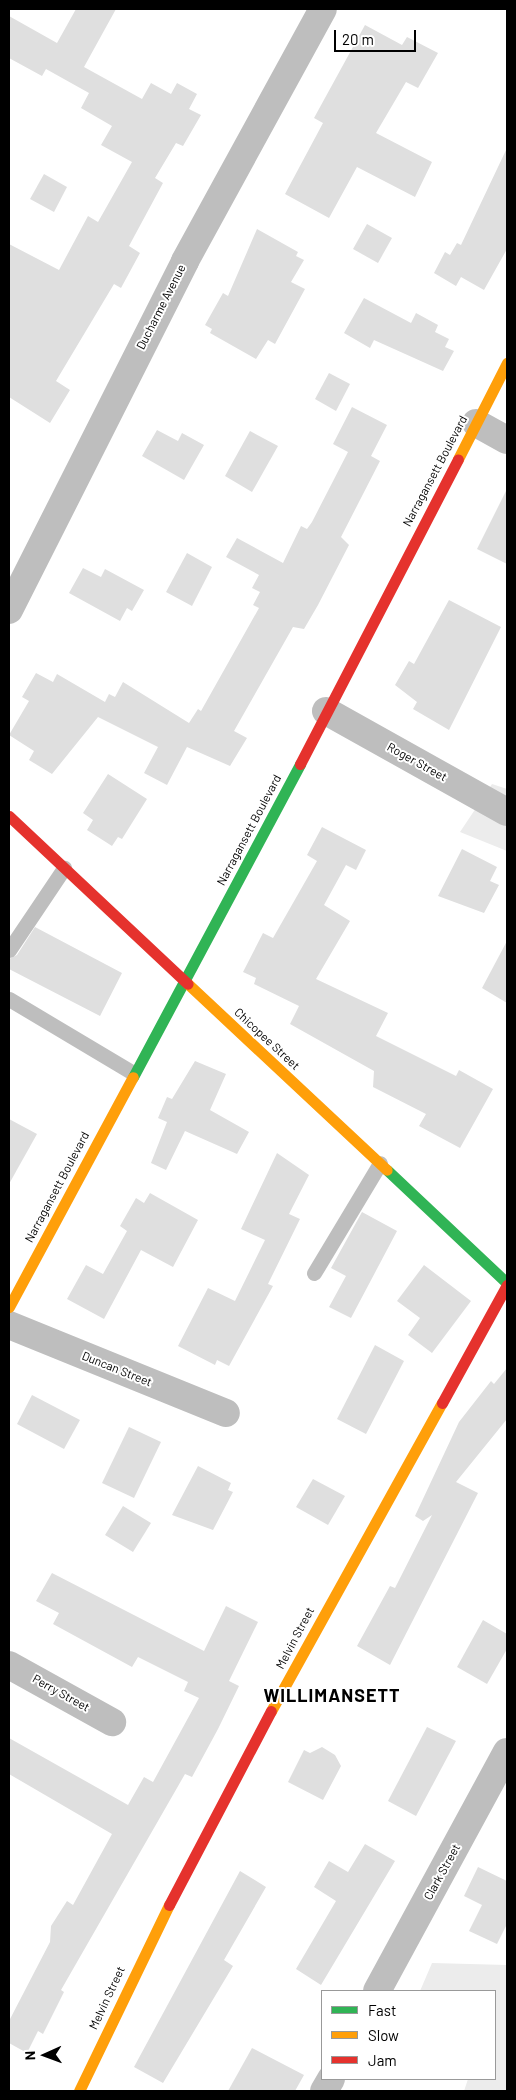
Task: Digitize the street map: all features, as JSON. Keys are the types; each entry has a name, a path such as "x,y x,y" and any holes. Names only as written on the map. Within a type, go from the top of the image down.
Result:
{"street":[{"name":"Ducharme Avenue","path":"9,610 185,261 323,9"},
{"name":"Narragansett Boulevard","path":"9,1307 182,978 260,842 507,363"},
{"path":"476,423 507,440"},
{"name":"Roger Street","path":"326,712 507,812"},
{"name":"Chicopee Street","path":"9,816 507,1284"},
{"name":"Melvin Street","path":"79,2091 141,1958 242,1764 507,1284"},
{"name":"Duncan Street","path":"9,1325 226,1413"},
{"name":"Perry Street","path":"9,1665 112,1722"},
{"name":"Clark Street","path":"378,1990 507,1752"},
{"path":"324,2091 330,2080"}],"lane":[{"path":"9,950 64,868"},
{"path":"9,1000 132,1073"},
{"path":"314,1273 380,1163"}],"shaded area":[{"path":"492,784 507,789 507,851 460,832"},
{"path":"432,1963 507,1965 507,2091 464,2091 468,2080 496,2080 496,1990 420,1990"}],"building":[{"path":"76,9 116,9 84,67 142,99 151,83 171,94 177,83 197,94 189,109 201,115 183,146 176,143 155,178 163,183 129,246 140,253 121,288 114,284 56,381 70,390 50,423 9,397 9,244 59,270 88,216 98,222 132,162 101,145 112,126 81,108 89,93 46,69 42,76 9,58 9,16 57,43"},
{"path":"365,25 402,45 407,37 438,53 418,88 406,82 376,133 432,162 415,197 357,167 329,218 285,194 323,123 314,118"},
{"path":"507,148 507,249 484,290 461,277 456,286 434,273 445,252 450,255 457,243 461,245"},
{"path":"44,174 67,187 54,212 30,199"},
{"path":"367,224 392,238 378,263 353,249"},
{"path":"257,229 298,252 296,256 304,260 291,282 305,289 275,344 268,340 256,359 210,333 212,329 205,325 223,293 228,296"},
{"path":"364,298 411,323 416,313 438,325 435,332 449,339 445,347 454,351 443,371 374,340 370,348 344,333"},
{"path":"329,373 350,384 336,411 315,399"},
{"path":"352,407 387,425 371,456 380,461 341,537 349,545 318,605 304,629 293,627 234,731 247,738 230,766 187,747 167,785 144,773 158,747 98,717 52,774 29,760 34,751 9,735 29,701 22,697 36,673 53,682 57,674 105,702 109,694 115,697 123,682 189,723 198,709 201,711 259,608 253,605 260,592 252,588 259,575 226,557 237,538 283,563 301,526 307,529 312,522 348,452 333,444"},
{"path":"157,430 178,441 182,433 204,445 184,480 142,456"},
{"path":"250,431 278,446 252,492 225,476"},
{"path":"507,489 507,564 477,549"},
{"path":"187,553 212,567 192,606 166,592"},
{"path":"83,568 101,577 105,569 144,590 132,611 127,608 120,621 69,593"},
{"path":"449,600 501,627 449,730 413,709 417,702 395,685 409,661 414,664"},
{"path":"108,774 147,799 122,839 118,837 112,846 87,830 93,820 83,813"},
{"path":"322,827 366,850 356,870 346,865 324,905 350,921 316,979 388,1013 376,1036 456,1076 459,1070 493,1089 460,1148 419,1126 426,1114 373,1087 374,1071 290,1024 299,1006 254,984 256,978 243,972 263,933 273,938 317,861 307,855"},
{"path":"462,849 497,867 490,881 499,885 484,913 438,896"},
{"path":"35,927 122,973 100,1016 9,969 9,959 17,955"},
{"path":"507,941 507,1003 482,988"},
{"path":"195,1061 226,1074 210,1110 249,1132 237,1154 185,1131 166,1170 151,1163 167,1122 158,1118 167,1097 172,1099"},
{"path":"9,1119 37,1134 9,1184"},
{"path":"277,1153 309,1175 289,1214 300,1219 268,1284 273,1286 229,1366 217,1360 215,1365 178,1346 208,1288 235,1301 265,1240 241,1229"},
{"path":"150,1193 198,1220 173,1267 141,1250 104,1319 67,1299 86,1265 103,1274 127,1231 120,1226 136,1198 144,1203"},
{"path":"362,1212 397,1231 351,1318 329,1307 346,1276 331,1268"},
{"path":"424,1265 471,1301 432,1353 408,1335 420,1318 397,1301"},
{"path":"375,1345 404,1361 366,1434 337,1419"},
{"path":"507,1368 507,1419 456,1482 478,1493 390,1665 357,1646 390,1586 395,1588 432,1515 423,1521 415,1516 459,1422 491,1381 494,1384"},
{"path":"32,1395 80,1420 64,1449 17,1424"},
{"path":"129,1427 161,1442 134,1498 102,1483"},
{"path":"198,1466 231,1483 228,1490 233,1492 213,1530 172,1515"},
{"path":"313,1479 345,1496 328,1525 296,1507"},
{"path":"123,1506 151,1523 133,1552 105,1535"},
{"path":"52,1573 204,1651 226,1606 258,1622 229,1681 239,1686 218,1729 192,1777 185,1774 61,1990 64,1992 43,2034 38,2031 27,2053 9,2043 9,2021 50,1942 51,1926 67,1901 73,1905 112,1834 9,1774 9,1738 128,1805 144,1777 153,1782 199,1698 184,1691 188,1682 138,1657 132,1667 53,1624 59,1613 36,1601"},
{"path":"483,1620 507,1634 507,1649 487,1684 457,1667"},
{"path":"427,1727 456,1741 416,1816 388,1801"},
{"path":"322,1747 335,1755 341,1766 323,1800 288,1782 304,1750 310,1753"},
{"path":"365,1844 395,1861 321,1985 296,1969 336,1901 314,1887 329,1861 348,1872"},
{"path":"478,1867 507,1881 507,1924 497,1944 469,1931 482,1905 464,1896"},
{"path":"240,1871 266,1887 224,1960 233,1966 163,2083 134,2067"},
{"path":"252,2048 304,2075 295,2091 228,2091"}],"traffic: fast":[{"path":"133,1077 300,764"},
{"path":"387,1170 507,1283"}],"traffic: slow":[{"path":"458,459 507,363"},
{"path":"188,984 387,1170"},
{"path":"9,1307 133,1077"},
{"path":"271,1711 442,1403"},
{"path":"79,2091 169,1905"}],"traffic: jam":[{"path":"300,764 458,459"},
{"path":"9,816 188,984"},
{"path":"442,1403 507,1285"},
{"path":"169,1905 271,1711"}],"district":[{"name":"WILLIMANSETT","path":"332,1695"}]}
